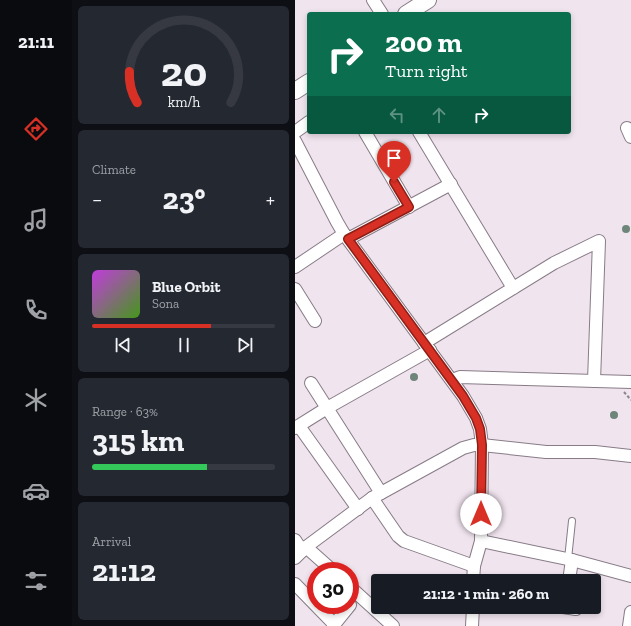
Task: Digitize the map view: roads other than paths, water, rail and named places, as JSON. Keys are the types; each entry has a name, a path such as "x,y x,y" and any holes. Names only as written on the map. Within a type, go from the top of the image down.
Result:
{"street":[{"path":"373,0 381,12"},
{"path":"409,12 428,0"},
{"path":"295,91 307,83"},
{"path":"295,132 307,123"},
{"path":"366,134 409,207"},
{"path":"420,134 513,288"},
{"path":"295,141 346,237 452,380 476,418 480,429 482,445 481,541 474,566 473,574"},
{"path":"295,267 346,237 409,207 451,184"},
{"path":"358,509 297,427 427,347 513,288 554,263 599,241 594,381"},
{"path":"295,289 315,321"},
{"path":"452,380 460,377 631,382"},
{"path":"311,383 327,408 377,496 397,536 403,540 474,566"},
{"path":"301,552 377,496 463,448 474,445 482,445 545,452 595,452 631,456"},
{"path":"295,540 301,552 318,562"},
{"path":"481,541 570,560 631,576"},
{"path":"569,574 570,560"},
{"path":"295,584 333,625 342,614"},
{"path":"359,595 393,626"},
{"path":"629,626 631,612"},
{"path":"472,626 473,614"}],"lane":[{"path":"570,560 572,521"}]}
